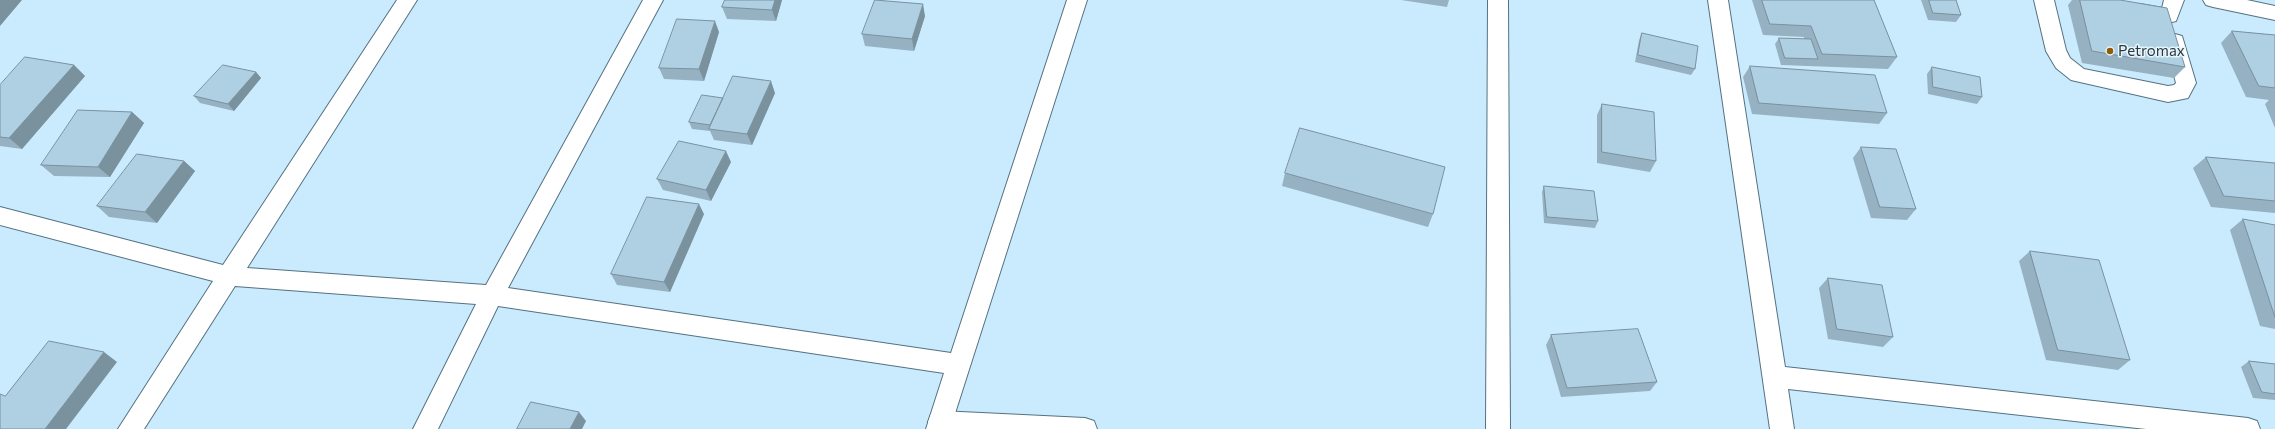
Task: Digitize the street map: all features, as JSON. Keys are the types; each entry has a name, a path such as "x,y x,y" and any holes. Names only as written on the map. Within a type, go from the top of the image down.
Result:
{"street":[{"path":"130,429 407,0"},
{"path":"425,429 492,295 653,0"},
{"path":"1077,0 939,426 1085,429"},
{"path":"1498,0 1498,429"},
{"path":"1718,0 1782,429"},
{"path":"2044,0 2056,51 2063,63 2078,75 2168,94 2181,92 2186,83 2172,8 2124,8"},
{"path":"2213,0 2275,13"},
{"path":"0,216 229,276 492,295 958,365"},
{"path":"1774,377 2248,429"}],"building":[{"path":"725,0 775,0 772,10 722,7"},
{"path":"875,0 923,4 912,39 862,34"},
{"path":"1762,0 1874,0 1897,57 1822,54 1811,26 1770,24"},
{"path":"1929,0 1956,0 1961,15 1933,13"},
{"path":"2080,0 2120,0 2167,8 2185,67 2092,51"},
{"path":"677,19 715,21 699,69 659,68"},
{"path":"2232,31 2275,35 2275,88 2259,86"},
{"path":"1642,33 1698,46 1695,69 1638,55"},
{"path":"1779,38 1811,39 1818,59 1785,58"},
{"path":"25,57 74,65 9,138 0,137 0,85"},
{"path":"223,65 256,72 228,104 194,96"},
{"path":"1750,66 1875,75 1887,113 1759,103"},
{"path":"1932,67 1980,77 1982,97 1933,87"},
{"path":"733,76 771,81 747,134 709,129"},
{"path":"702,95 723,98 710,125 689,122"},
{"path":"1602,104 1654,112 1656,161 1602,152"},
{"path":"78,110 132,112 98,167 41,165"},
{"path":"1300,128 1445,167 1433,214 1285,173"},
{"path":"679,141 726,151 706,190 657,179"},
{"path":"1861,147 1896,149 1916,209 1880,207"},
{"path":"137,154 184,161 145,212 97,206"},
{"path":"2206,157 2275,163 2275,201 2224,196"},
{"path":"1544,186 1594,191 1598,221 1547,217"},
{"path":"647,197 699,204 664,282 611,274"},
{"path":"2243,219 2275,225 2275,317"},
{"path":"2030,251 2099,260 2130,360 2058,350"},
{"path":"1828,278 1882,285 1893,337 1837,329"},
{"path":"1638,329 1657,382 1567,388 1551,335"},
{"path":"49,341 104,352 45,429 0,429 0,394 5,396"},
{"path":"2249,361 2275,364 2275,394 2262,392"},
{"path":"531,402 579,412 570,429 517,429"}],"place":[{"name":"Petromax","path":"2110,51"}]}
